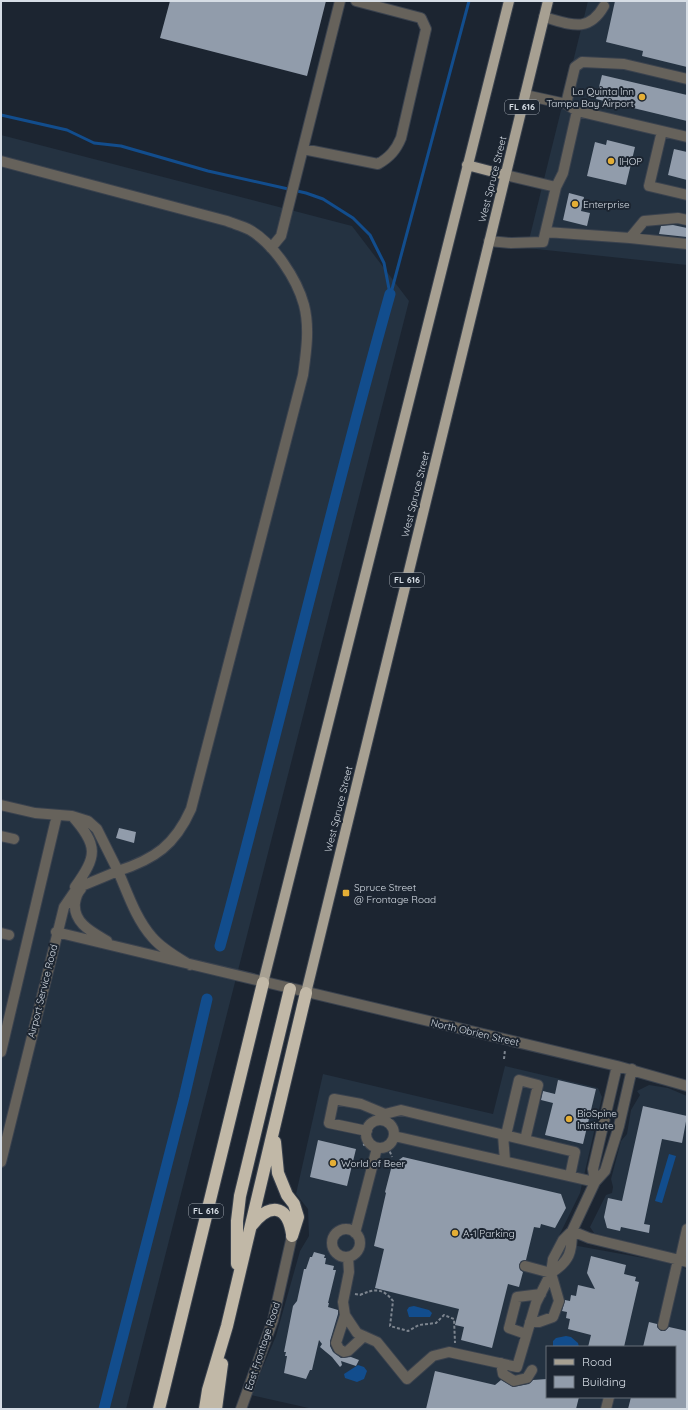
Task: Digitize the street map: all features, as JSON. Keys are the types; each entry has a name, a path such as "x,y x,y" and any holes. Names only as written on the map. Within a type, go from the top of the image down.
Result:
{"highway":[{"name":"FL 616","path":"159,1409 169,1362 262,982"},
{"path":"235,1293 237,1221 240,1196 290,989"},
{"name":"FL 616","path":"205,1409 208,1390 227,1326 274,1133 306,993"},
{"path":"274,1133 278,1172 287,1195 294,1204 298,1217 292,1236"},
{"path":"251,1226 260,1215 271,1210 282,1211 290,1220 292,1236"},
{"path":"216,1409 227,1326"},
{"path":"154,1409 169,1362"}],"main road":[{"name":"FL 616","path":"262,982 509,1"},
{"name":"West Spruce Street","path":"306,993 548,1"},
{"path":"467,165 505,175"}],"street":[{"path":"271,248 281,236 340,1"},
{"path":"303,149 378,164 387,159 396,150 401,138 426,29 421,18 356,1"},
{"path":"544,17 576,25 584,25 592,22 599,15 604,6"},
{"path":"566,104 575,67 582,62 624,64 687,79"},
{"path":"525,95 566,104 577,111 687,137"},
{"path":"489,242 543,242 556,187 563,173 577,111"},
{"path":"662,131 649,186 687,195"},
{"path":"1,161 227,221 250,230 271,248 290,272 304,306 308,338 303,375 191,809 176,838 162,851 138,864 88,882 77,888 67,900"},
{"path":"505,175 556,187"},
{"path":"630,238 644,221 678,218 687,220"},
{"path":"546,232 687,244"},
{"path":"1,805 35,813 72,816 88,821 97,829 118,871 139,919 152,938 168,951 190,965"},
{"path":"1,1049 57,815"},
{"path":"56,932 67,900 92,859 92,846 87,834 72,816"},
{"path":"1,836 14,839"},
{"path":"88,882 78,892 74,910 77,918 85,927 116,946"},
{"name":"Airport Service Road","path":"1,1162 56,932 262,982"},
{"name":"North Obrien Street","path":"262,982 617,1066 687,1086"},
{"path":"595,1182 593,1169 617,1066"},
{"path":"348,1257 349,1272 343,1302 345,1315 357,1333 377,1342 407,1379 434,1356 450,1352 517,1367 526,1334 541,1294 551,1273 563,1266 572,1248 572,1231 595,1182 605,1171 619,1126 632,1070"},
{"path":"505,1161 504,1135 519,1080 538,1085 525,1140"},
{"path":"367,1131 329,1122 334,1099 361,1104 384,1117 393,1127 394,1136 387,1146 370,1145"},
{"path":"355,1233 342,1230 335,1235 333,1240 333,1249 336,1253 340,1256 348,1257 356,1253 359,1245 355,1233 370,1145 367,1131 373,1122 401,1110 575,1152 570,1176"},
{"path":"394,1136 595,1182"},
{"path":"663,1325 682,1261 687,1229"},
{"path":"572,1231 589,1238 682,1261"},
{"name":"East Frontage Road","path":"241,1409 272,1320 292,1236"},
{"path":"525,1266 551,1273"},
{"path":"530,1322 539,1322 553,1317 559,1301 551,1273"},
{"path":"526,1334 509,1328 517,1297 541,1294"},
{"path":"345,1315 336,1343 339,1349 344,1352 348,1351 364,1336"},
{"path":"501,1363 504,1374 514,1381 527,1378 532,1370"},
{"path":"606,1409 609,1398"}],"path":[{"path":"504,1059 505,1050"},
{"path":"387,1146 392,1157"},
{"path":"351,1293 360,1295 370,1290 377,1290 390,1297 393,1301 389,1322 390,1326 393,1328 408,1331 419,1325 436,1323 444,1315 454,1319 456,1335 454,1346"}],"shaded area":[{"path":"588,1 687,1 687,265 527,248"},
{"path":"1,135 352,226 409,301 126,1409 1,1409"},
{"path":"505,1066 598,1088 602,1097 580,1193 556,1242 660,1261 687,1269 687,1409 313,1409 251,1395 276,1336 300,1251 309,1236 308,1209 296,1194 323,1074 493,1114"},
{"path":"649,1085 668,1088 687,1096 687,1257 594,1233 590,1227 606,1195 612,1193 613,1187 611,1179 621,1141 627,1134 631,1110 640,1095 637,1091"}],"water":[{"path":"669,1154 676,1156 662,1203 655,1201"},
{"path":"414,1306 429,1310 432,1313 430,1317 409,1317 407,1310 409,1307"},
{"path":"566,1336 571,1337 578,1343 579,1346 553,1346 553,1341 556,1338"},
{"path":"358,1365 364,1367 367,1371 364,1379 357,1382 345,1378 344,1374"}],"building":[{"path":"170,1 326,1 307,76 160,38"},
{"path":"615,1 687,1 687,67 642,56 643,51 606,42"},
{"name":"La Quinta Inn Tampa Bay Airport","path":"602,75 687,95 687,121 596,99"},
{"name":"IHOP","path":"607,140 635,147 626,185 587,176 595,142 606,145"},
{"path":"674,149 687,152 687,180 668,175"},
{"name":"Enterprise","path":"569,193 584,197 581,211 590,213 587,226 563,220"},
{"path":"673,225 687,228 687,237 659,234 661,226"},
{"path":"119,828 136,832 134,843 116,838"},
{"name":"BioSpine Institute","path":"558,1080 596,1089 583,1144 545,1135 553,1103 541,1100 543,1091 555,1094"},
{"path":"643,1106 687,1116 682,1143 662,1139 644,1224 650,1225 649,1233 621,1227 620,1231 607,1228 604,1217 608,1198 622,1201"},
{"name":"World of Beer","path":"318,1140 356,1149 347,1186 310,1177"},
{"path":"403,1157 561,1194 566,1208 555,1228 541,1224 540,1228 534,1227 526,1260 521,1261 519,1265 520,1270 523,1272 519,1287 508,1284 492,1348 461,1340 464,1327 455,1325 459,1309 375,1288 384,1249 374,1246 385,1192 392,1165"},
{"path":"314,1252 325,1255 325,1264 334,1266 333,1270 336,1270 328,1307 338,1310 338,1314 330,1341 330,1346 333,1352 341,1358 351,1357 359,1360 356,1366 341,1361 342,1365 340,1367 332,1357 320,1347 322,1344 319,1340 312,1370 310,1370 306,1379 284,1373 287,1356 285,1356 286,1352 284,1352 293,1306 297,1301 304,1269 306,1269 310,1257 312,1257"},
{"path":"591,1256 626,1265 624,1274 636,1277 635,1281 639,1282 624,1346 588,1346 591,1335 568,1329 570,1319 566,1318 567,1312 562,1311 565,1300 570,1301 571,1295 576,1296 578,1285 595,1289 587,1273"},
{"path":"649,1322 657,1324 657,1327 661,1331 665,1331 669,1327 687,1331 687,1409 628,1409 631,1398 676,1398 676,1346 643,1346"},
{"path":"435,1371 495,1385 501,1380 513,1387 529,1384 533,1380 546,1379 546,1398 579,1398 576,1409 426,1409"}],"waterway":[{"path":"391,293 469,1"},
{"path":"1,115 67,130 94,143 121,146 208,171 306,193 323,199 353,218 370,235 384,263 390,294"},
{"path":"220,946 346,457 390,294"},
{"path":"104,1409 184,1098 207,999"}],"place":[{"name":"La Quinta Inn Tampa Bay Airport","path":"642,97"},
{"name":"IHOP","path":"611,161"},
{"name":"Enterprise","path":"575,204"},
{"name":"Spruce Street @ Frontage Road","path":"346,893"},
{"name":"BioSpine Institute","path":"569,1119"},
{"name":"World of Beer","path":"333,1163"},
{"name":"A-1 Parking","path":"455,1233"}]}
